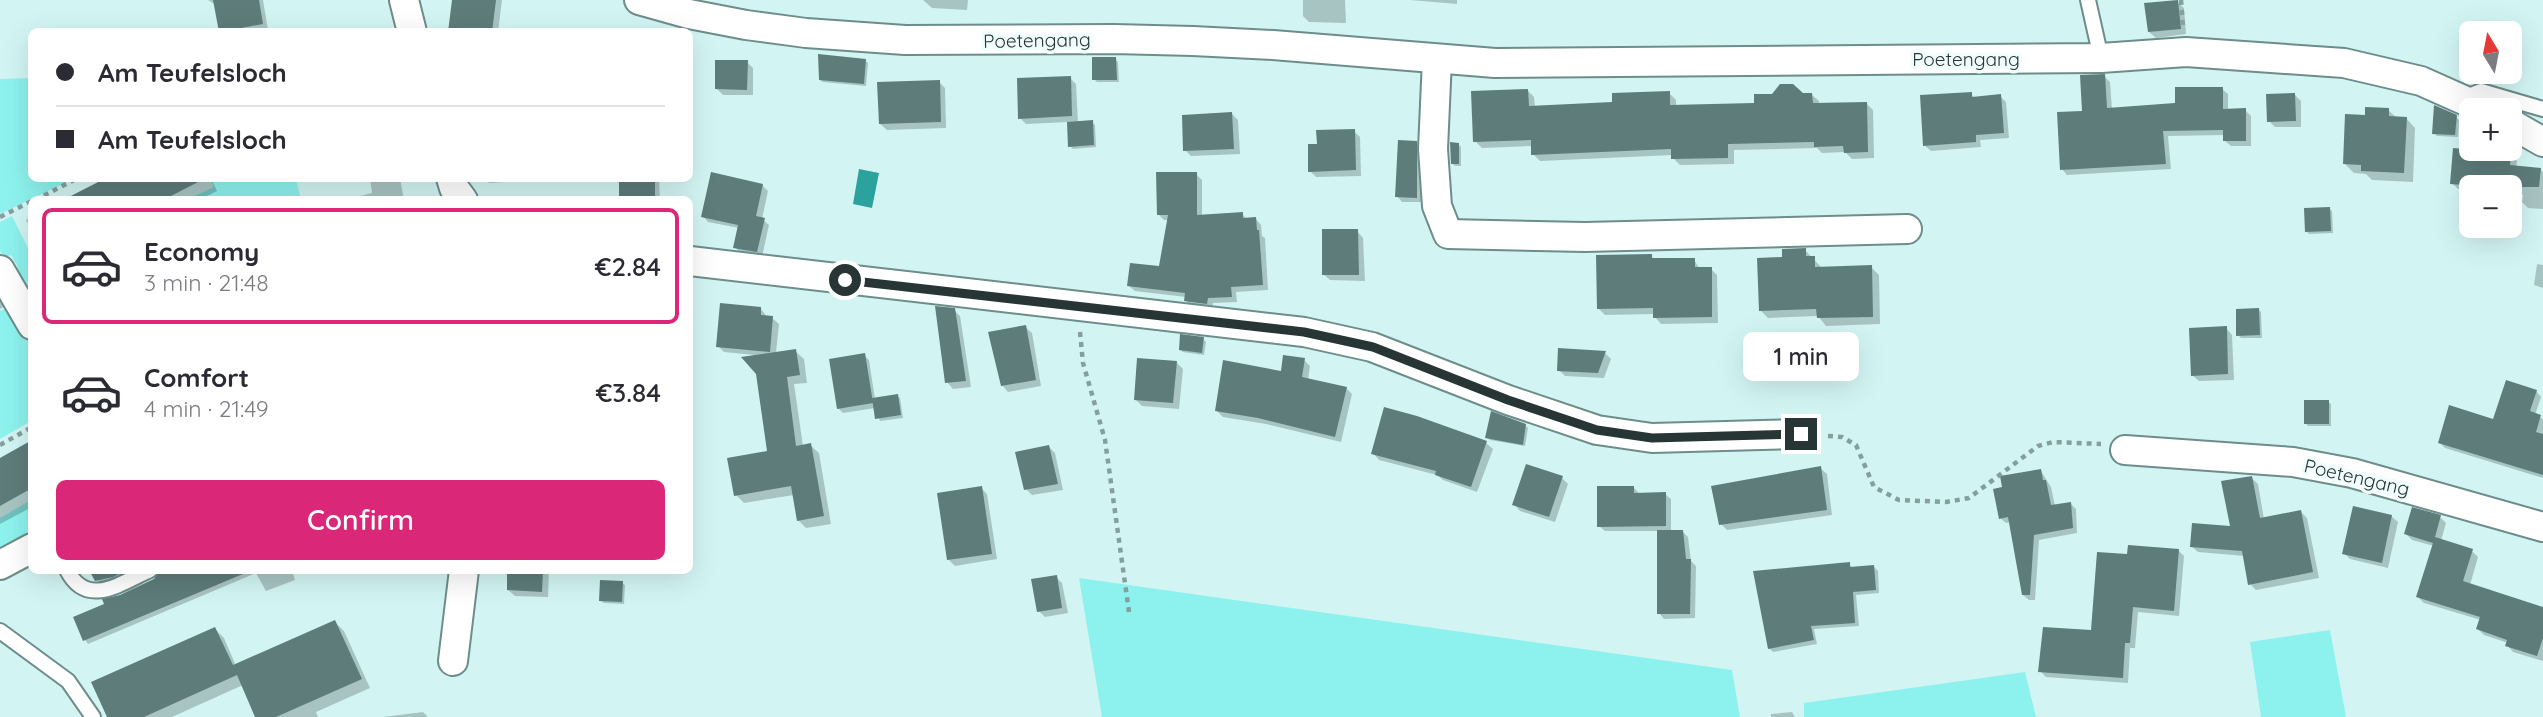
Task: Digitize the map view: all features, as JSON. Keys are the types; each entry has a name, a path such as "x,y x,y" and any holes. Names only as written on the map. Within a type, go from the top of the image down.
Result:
{"street":[{"path":"404,0 411,28"},
{"name":"Poetengang","path":"639,0 723,20 806,33 905,40 1193,41 1509,63 2101,58 2186,52 2344,64 2421,81 2459,98"},
{"path":"1437,59 1433,160 1437,206 1448,234 1585,237 1907,229"},
{"path":"2522,130 2543,142"},
{"path":"693,261 1304,332 1373,347 1508,400 1597,430 1652,438 1801,434"},
{"path":"0,270 28,318"},
{"name":"Poetengang","path":"2125,450 2293,462 2352,473 2543,527"},
{"path":"0,565 28,550"},
{"path":"453,661 464,574"}],"lane":[{"path":"2088,0 2101,58"},
{"path":"2473,98 2471,95 2481,91 2505,98"},
{"path":"2522,103 2543,109"},
{"path":"70,574 73,582 88,591 101,591 141,574"},
{"path":"0,631 68,681 93,717"}],"path":[{"path":"42,196 70,182"},
{"path":"0,216 28,202"},
{"path":"1078,307 1083,363 1105,440 1129,612"},
{"path":"0,445 28,429"},
{"path":"1801,434 1842,437 1856,446 1874,486 1899,500 1946,502 1969,498 2038,446 2053,442 2097,443 2125,450"}],"shaded area":[{"path":"28,78 28,182 67,182 38,196 28,196 28,201 0,214 0,79"},
{"path":"859,169 879,173 872,208 853,204"},
{"path":"212,182 297,182 300,196 194,196 214,187"},
{"path":"12,216 28,248 28,297 13,272 18,267 11,255 4,257 0,251 0,222"},
{"path":"12,305 28,336 28,423 0,439 0,311"},
{"path":"28,502 28,539 0,556 0,518"},
{"path":"1079,578 1732,670 1740,717 1102,717"},
{"path":"2330,630 2346,717 2261,717 2250,642"},
{"path":"2025,672 2036,717 1804,717 1804,703"}],"building":[{"path":"213,0 259,0 263,24 218,28"},
{"path":"452,0 496,0 492,28 448,28"},
{"path":"2178,0 2181,29 2148,32 2144,3"},
{"path":"818,54 866,59 864,84 819,80"},
{"path":"1092,57 1116,57 1117,80 1092,80"},
{"path":"715,60 748,60 747,90 715,89"},
{"path":"2105,74 2107,108 2175,103 2175,87 2223,87 2223,109 2246,108 2246,141 2223,141 2223,130 2163,131 2166,164 2060,170 2057,112 2082,111 2080,75"},
{"path":"1071,76 1072,116 1018,119 1017,78"},
{"path":"940,80 941,122 879,124 877,82"},
{"path":"1780,84 1793,84 1803,93 1812,93 1813,103 1867,102 1868,152 1844,153 1843,146 1814,147 1814,142 1728,144 1728,158 1671,159 1671,149 1531,155 1531,140 1473,142 1471,91 1528,89 1529,106 1612,102 1612,93 1670,91 1670,105 1754,103 1754,94 1772,94"},
{"path":"1972,92 1972,97 2001,94 2004,133 1976,135 1976,142 1923,146 1920,95"},
{"path":"2295,93 2296,121 2267,122 2266,94"},
{"path":"2434,105 2457,115 2455,135 2432,134"},
{"path":"2365,107 2389,108 2389,116 2407,117 2404,173 2361,171 2361,165 2343,164 2345,114 2365,115"},
{"path":"1232,112 1234,149 1183,151 1182,115"},
{"path":"1093,120 1094,145 1068,147 1067,122"},
{"path":"1355,129 1356,170 1308,172 1308,144 1317,144 1316,130"},
{"path":"1398,140 1417,141 1417,198 1395,197"},
{"path":"1450,142 1459,143 1459,164 1451,164"},
{"path":"2453,148 2459,149 2459,161 2510,161 2510,165 2541,168 2539,187 2522,187 2522,175 2459,175 2459,185 2450,184"},
{"path":"711,172 763,184 756,216 765,218 757,252 733,248 738,225 701,217"},
{"path":"1156,172 1197,172 1197,215 1243,212 1243,218 1256,217 1263,285 1231,287 1232,297 1208,298 1207,304 1184,301 1185,293 1127,286 1130,263 1159,266 1168,215 1157,215"},
{"path":"98,182 198,182 171,196 71,196"},
{"path":"619,182 655,182 655,196 619,196"},
{"path":"2330,207 2331,231 2305,232 2304,208"},
{"path":"1322,229 1358,229 1359,275 1322,275"},
{"path":"1806,248 1806,256 1815,256 1815,267 1872,265 1873,317 1817,318 1816,309 1759,311 1757,258 1782,257 1782,249"},
{"path":"1652,254 1652,258 1695,258 1695,267 1712,267 1712,317 1653,318 1653,308 1597,309 1596,255"},
{"path":"720,303 761,307 761,315 773,316 770,352 716,347"},
{"path":"935,306 955,308 966,381 945,383"},
{"path":"2259,308 2260,335 2236,336 2236,309"},
{"path":"1026,325 1036,380 1001,386 988,332"},
{"path":"2227,326 2228,374 2191,376 2189,328"},
{"path":"1180,334 1204,337 1202,353 1179,350"},
{"path":"1558,348 1606,351 1598,373 1557,371"},
{"path":"796,349 800,375 787,377 796,446 811,443 824,516 797,521 791,486 734,496 727,458 767,451 756,374 741,357"},
{"path":"865,353 873,403 837,409 829,359"},
{"path":"1283,355 1305,358 1302,377 1347,387 1335,437 1258,418 1215,411 1223,360 1281,371"},
{"path":"1137,358 1177,361 1173,403 1134,400"},
{"path":"2506,380 2537,390 2530,411 2541,415 2536,432 2543,434 2543,475 2438,443 2449,405 2493,419"},
{"path":"898,394 901,415 875,419 872,398"},
{"path":"2304,400 2329,400 2329,424 2304,424"},
{"path":"1384,407 1487,441 1471,487 1435,475 1436,471 1371,454"},
{"path":"1491,411 1526,424 1523,445 1485,438"},
{"path":"28,442 28,490 0,506 0,458"},
{"path":"1049,445 1058,484 1024,490 1015,452"},
{"path":"1526,464 1563,476 1549,517 1512,505"},
{"path":"1821,466 1827,510 1719,525 1711,486"},
{"path":"2041,469 2051,505 2071,502 2073,528 2034,535 2030,595 2022,595 2008,517 1999,519 1993,489 2002,487 2000,476"},
{"path":"2252,476 2260,518 2301,510 2313,572 2248,585 2242,551 2190,547 2192,523 2230,526 2221,481"},
{"path":"982,486 992,554 947,560 937,493"},
{"path":"1597,486 1634,486 1634,493 1666,492 1666,526 1597,527"},
{"path":"2353,506 2392,515 2382,563 2342,554"},
{"path":"2412,507 2441,515 2435,537 2473,549 2463,581 2543,607 2543,638 2537,656 2505,646 2507,640 2476,629 2480,617 2416,597 2433,543 2404,534"},
{"path":"1657,530 1683,530 1686,559 1691,559 1690,614 1657,614"},
{"path":"2128,545 2179,549 2174,611 2133,607 2130,643 2125,643 2123,678 2038,672 2043,627 2091,630 2097,552 2127,554"},
{"path":"1850,562 1850,567 1874,565 1876,590 1853,592 1855,623 1811,626 1814,640 1768,649 1753,571"},
{"path":"91,574 119,574 113,577 95,581"},
{"path":"157,574 243,574 83,641 73,617 104,604 102,599 120,595 154,579"},
{"path":"507,574 543,574 542,592 507,590"},
{"path":"1057,575 1062,608 1037,612 1031,579"},
{"path":"600,580 623,581 622,602 599,601"},
{"path":"335,620 362,679 276,717 255,717 237,675 144,717 107,717 91,682 215,627 233,665"}],"route":[{"path":"845,280 1304,332 1373,347 1508,400 1597,430 1652,438 1801,434"}]}
